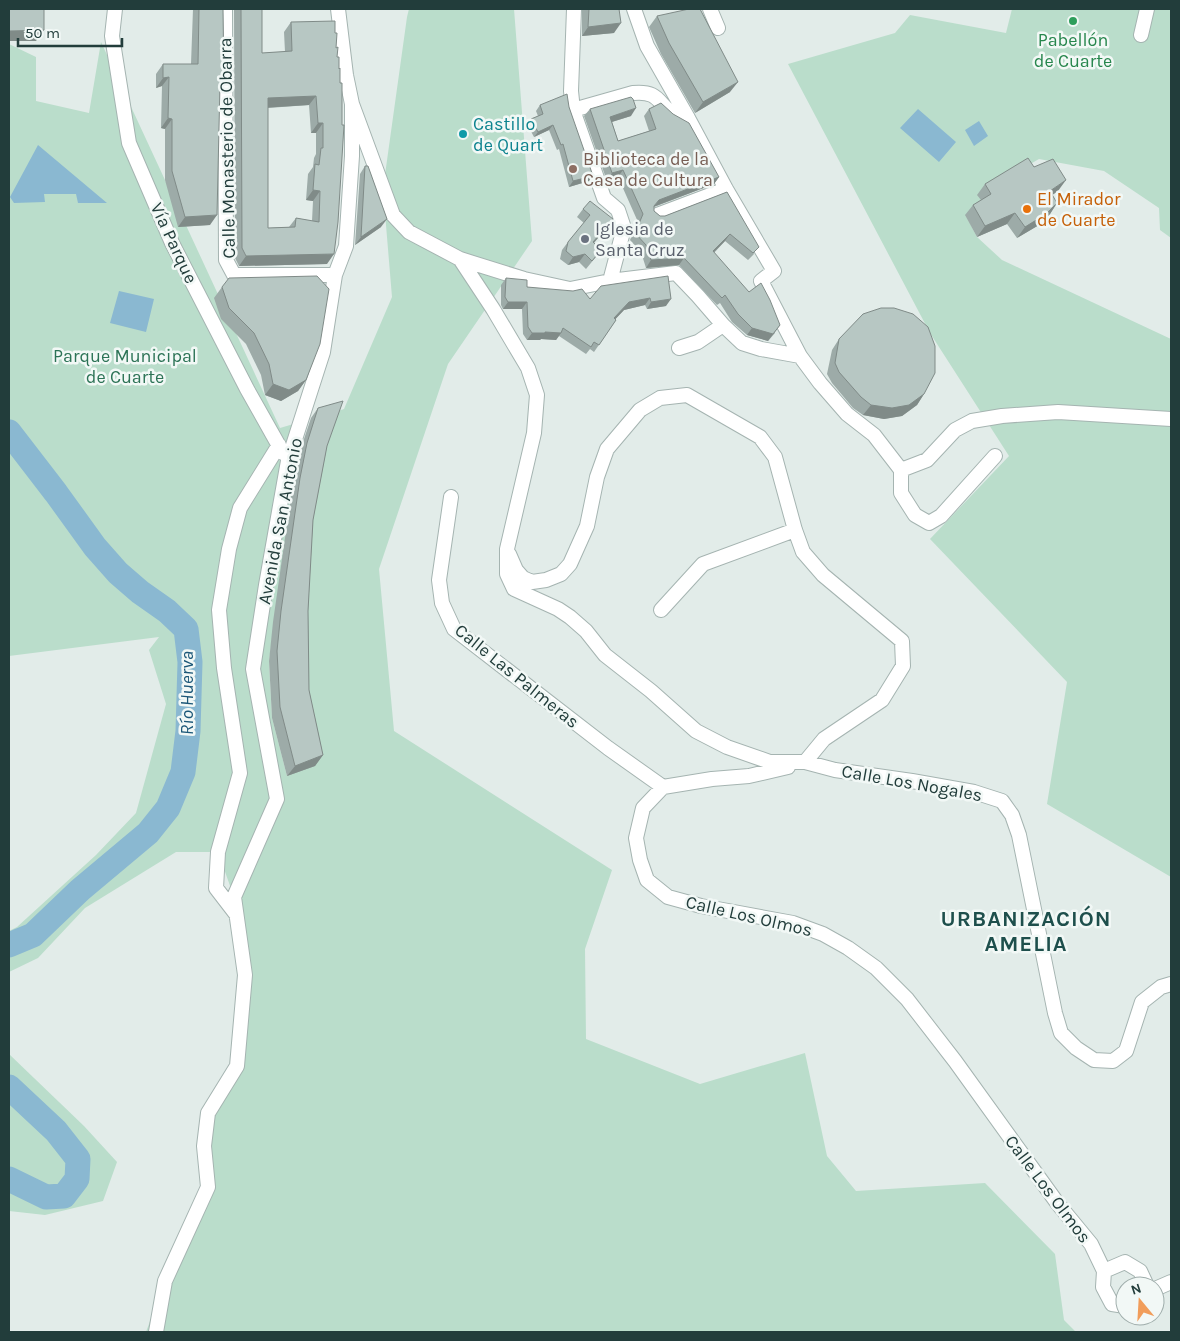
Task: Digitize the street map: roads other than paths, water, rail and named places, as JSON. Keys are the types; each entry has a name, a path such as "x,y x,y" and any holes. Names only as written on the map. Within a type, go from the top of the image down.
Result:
{"street":[{"name":"Vía Parque","path":"115,9 112,36 129,143 172,242 247,389 288,461"},
{"name":"Calle Monasterio de Obarra","path":"225,9 226,260 234,275 335,275"},
{"name":"Avenida San Antonio","path":"237,915 234,897 277,799 253,669 288,461 323,352 335,275 346,246 352,156 352,104 346,75 338,9"},
{"path":"574,9 572,110 604,198 618,210 624,228 610,281"},
{"path":"634,9 647,46 726,189 774,270 761,281 800,356 847,414 874,435 901,470 901,493 915,515 930,523 941,516 995,456"},
{"path":"710,9 718,28"},
{"path":"1141,35 1147,9"},
{"path":"572,110 643,92 652,94 671,114 683,119 688,118"},
{"path":"352,104 393,215 409,232 460,259 524,279 570,289 610,281 676,273 742,343 761,349 800,356"},
{"path":"657,215 726,189"},
{"path":"460,259 493,309 528,368 537,395 534,433 507,549 506,574 514,589 558,609 570,617 586,631 605,655 696,730 726,747 770,762 805,762"},
{"path":"679,348 698,342 723,325"},
{"path":"507,549 516,570 523,578 532,582 546,580 561,574 570,564 588,526 597,477 607,449 640,410 660,398 687,396 760,437 775,457 803,552 823,576 902,641 903,666 882,700 824,739 805,762 749,776 712,779 663,787"},
{"path":"901,470 927,460 955,430 972,421 1002,416 1058,412 1171,419"},
{"path":"156,1332 165,1281 208,1187 204,1146 208,1113 237,1066 245,975 237,915 216,888 218,852 240,773 224,668 218,610 229,549 240,508 278,445"},
{"name":"Calle Las Palmeras","path":"451,497 439,580 442,602 454,629 608,748 663,787"},
{"path":"661,610 703,564 795,530"},
{"name":"Calle Los Nogales","path":"805,762 835,770 974,792 1002,801 1012,815 1019,835 1055,1013 1061,1033 1076,1048 1094,1060 1113,1061 1126,1051 1142,1002 1161,987 1171,984"},
{"name":"Calle Los Olmos","path":"663,787 644,808 636,838 640,860 647,880 668,896 701,906 793,923 823,934 848,948 876,968 908,999 1053,1197 1091,1244 1104,1271 1103,1287 1112,1304 1115,1304"},
{"path":"1104,1271 1125,1262 1140,1271 1142,1276"}],"water":[{"path":"918,109 956,142 939,162 900,128"},
{"path":"979,121 988,136 974,146 965,130"},
{"path":"38,145 107,203 78,203 76,194 44,194 45,202 14,203 10,197"},
{"path":"119,291 154,299 146,332 110,323"}],"waterway":[{"name":"Río Huerva","path":"9,432 95,547 118,573 140,592 167,611 186,629 190,662 188,731 183,772 168,808 148,833 80,890 33,935 9,945"},
{"name":"Río Huerva","path":"9,1087 56,1131 78,1159 77,1179 64,1196 46,1197 9,1179"}],"place":[{"name":"Pabellón de Cuarte","path":"1073,21"},
{"name":"Castillo de Quart","path":"463,134"},
{"name":"Biblioteca de la Casa de Cultura","path":"573,169"},
{"name":"El Mirador de Cuarte","path":"1027,209"},
{"name":"Iglesia de Santa Cruz","path":"585,239"}],"district":[{"name":"URBANIZACIÓN AMELIA","path":"1026,932"}],"park label":[{"name":"Parque Municipal de Cuarte","path":"125,366"}]}
